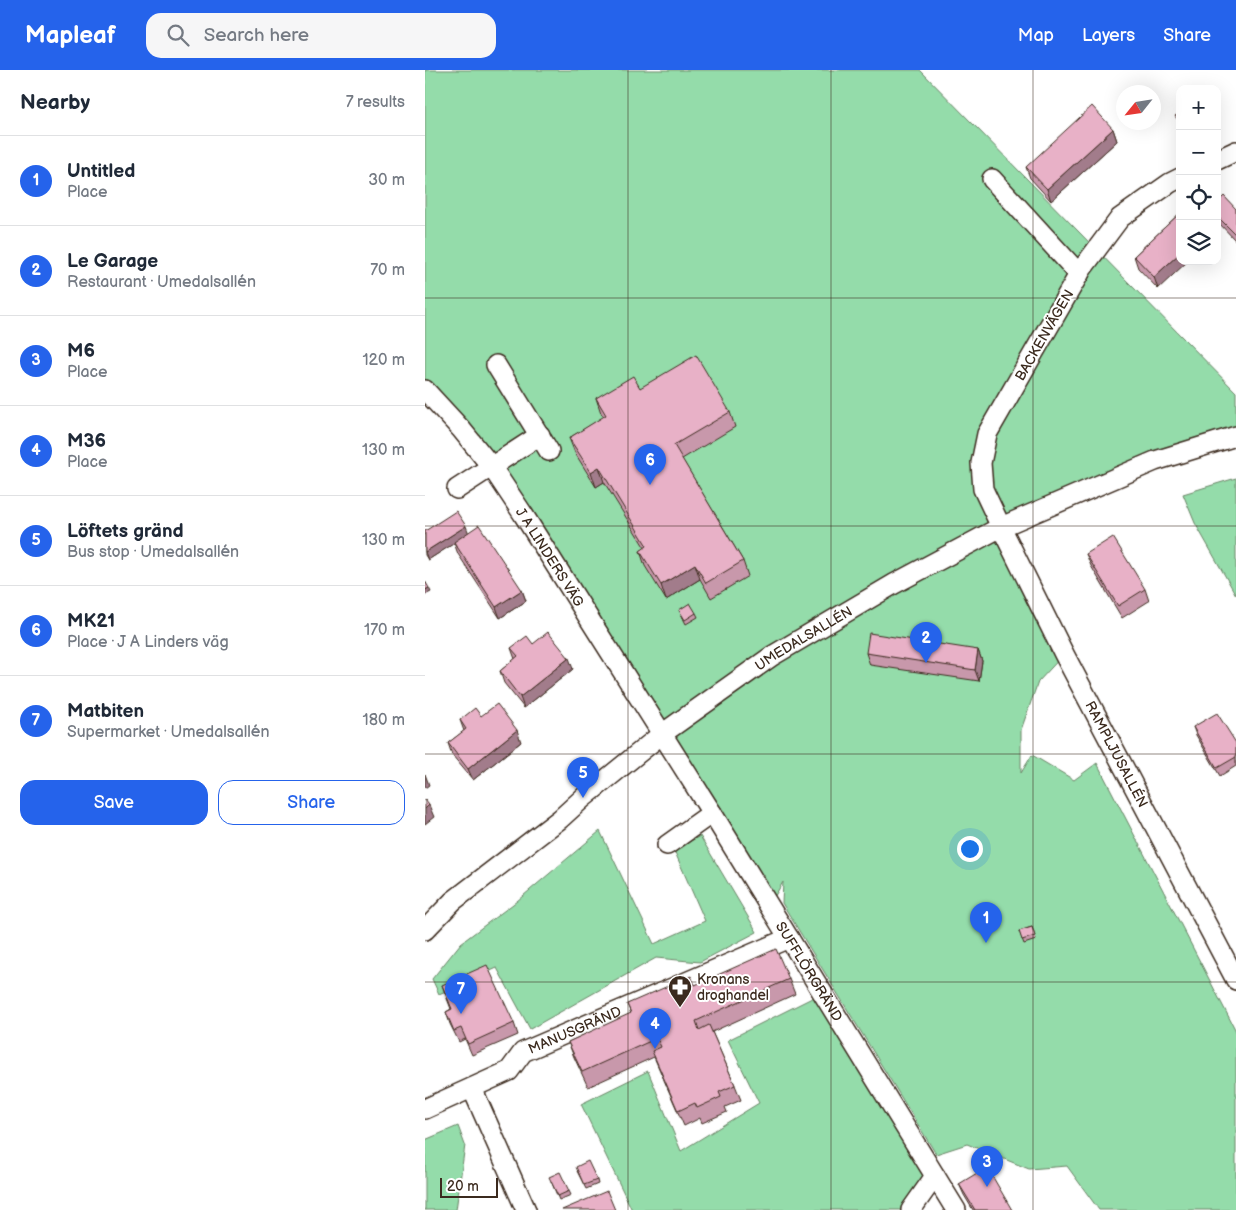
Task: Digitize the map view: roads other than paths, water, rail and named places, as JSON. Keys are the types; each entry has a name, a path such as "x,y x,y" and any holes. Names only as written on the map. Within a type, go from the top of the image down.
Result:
{"street":[{"path":"1221,158 1236,151"},
{"path":"992,179 1079,274"},
{"name":"BACKENVÄGEN","path":"1001,527 983,489 981,463 987,434 1079,274 1120,218 1176,186"},
{"path":"457,488 491,466 544,443 496,365"},
{"name":"J A LINDERS VÄG","path":"425,390 461,429 491,466 662,734"},
{"name":"UMEDALSALLÉN","path":"425,930 453,901 560,819 662,734 772,656 894,584 1001,527 1155,461 1236,436"},
{"name":"RAMPLJUSALLÉN","path":"1001,527 1064,654 1236,980"},
{"name":"SUFFLÖRGRÄND","path":"662,734 955,1210"},
{"path":"667,845 712,813"},
{"name":"MANUSGRÄND","path":"425,1109 509,1071 523,1052 789,938"},
{"path":"472,1088 526,1210"},
{"path":"911,1210 935,1176"}],"place":[{"name":"MK21","path":"650,485"},
{"name":"Le Garage","path":"926,663"},
{"name":"Löftets gränd","path":"583,798"},
{"name":"Untitled","path":"986,943"},
{"name":"Kronans droghandel","path":"680,1008"},
{"name":"Matbiten","path":"461,1014"},
{"name":"M36","path":"655,1049"},
{"name":"M6","path":"987,1187"}]}
